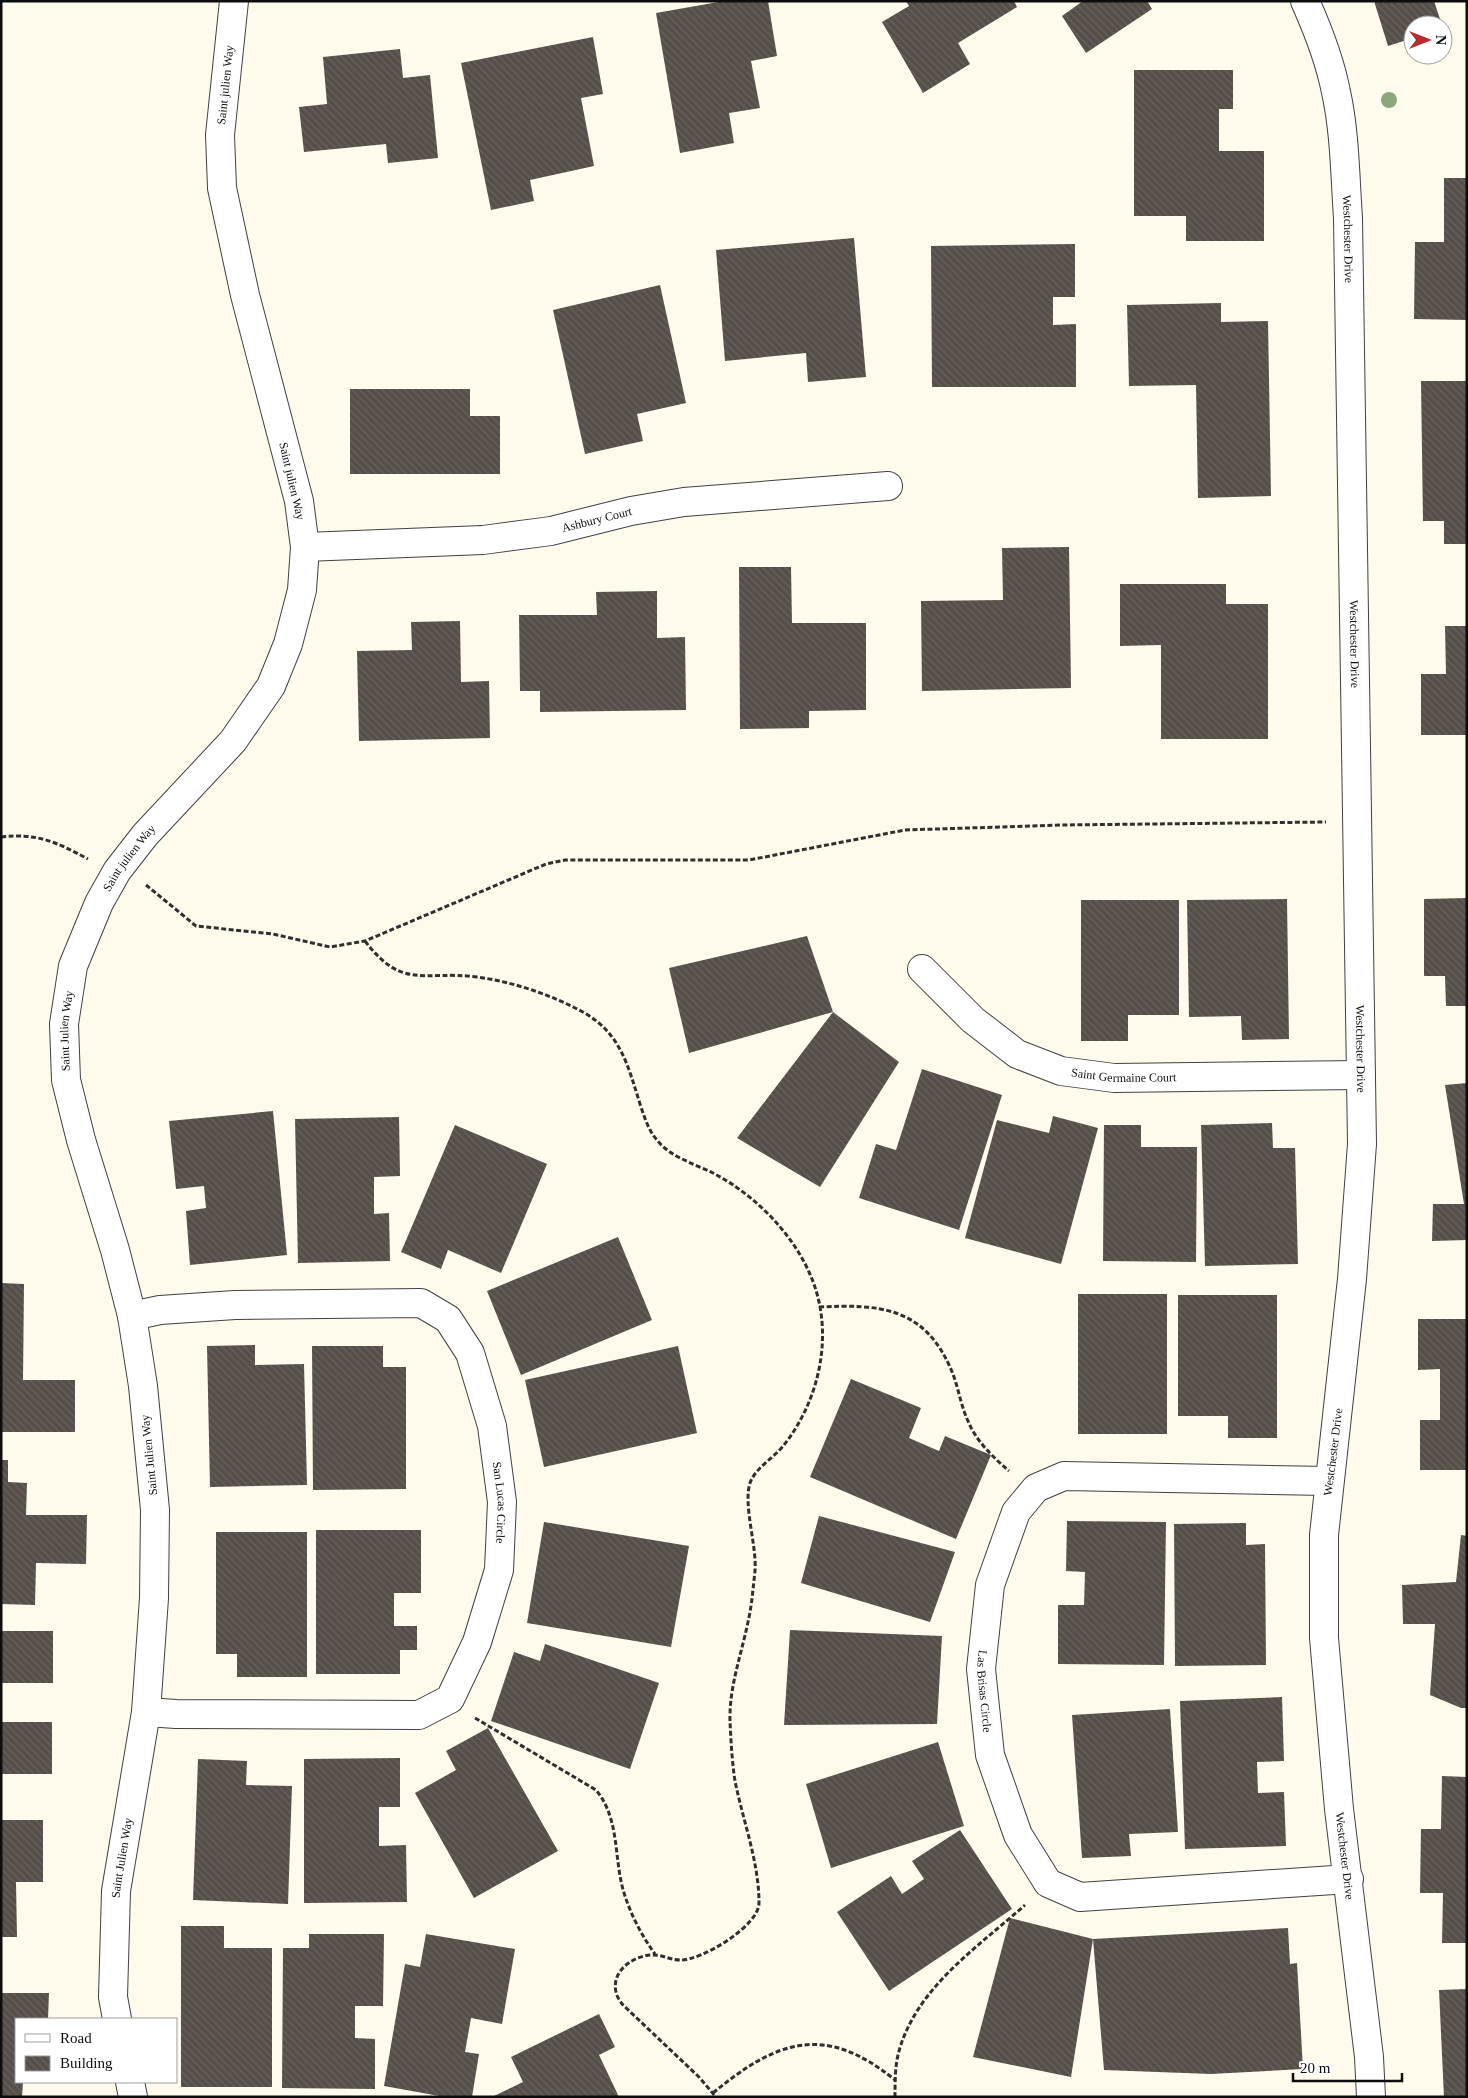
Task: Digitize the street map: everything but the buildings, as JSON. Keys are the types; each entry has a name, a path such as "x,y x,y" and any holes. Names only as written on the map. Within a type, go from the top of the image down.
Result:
{"street":[{"name":"Saint julien Way","path":"99,903 117,871 145,835 233,741 270,686 288,644 302,590 305,547 299,501 242,285 222,188 220,135 234,1"},
{"name":"Westchester Drive","path":"1305,1 1318,29 1336,92 1344,157 1348,218 1362,1144 1352,1279 1337,1428 1328,1482 1324,1535 1324,1638 1339,1809 1370,2057 1371,2097"},
{"name":"Ashbury Court","path":"305,547 483,540 551,531 631,511 684,502 888,486"},
{"name":"Saint Julien Way","path":"99,903 73,966 64,1024 66,1080 80,1140 115,1250 132,1316 143,1386 155,1510 154,1598 146,1712 116,1892 112,1997 117,2018"},
{"name":"Saint Germaine Court","path":"922,970 973,1020 1017,1054 1061,1072 1114,1078 1361,1075"},
{"name":"San Lucas Circle","path":"132,1316 160,1310 235,1305 421,1303 448,1318 470,1354 492,1426 502,1502 498,1570 477,1642 450,1699"},
{"name":"Las Brisas Circle","path":"1048,1884 1018,1835 990,1755 981,1669 990,1585 1016,1512 1036,1488 1064,1476 1328,1482"},
{"path":"146,1712 176,1714 419,1715 450,1699"},
{"path":"1048,1884 1080,1897 1349,1879"},
{"path":"130,2083 133,2097"}],"path":[{"path":"1,837 23,834 53,840 143,882 196,926 273,934 330,947 365,941 546,864 565,860 750,860 868,836 914,830 1063,825 1357,822"},
{"path":"365,941 378,958 395,970 416,976 477,977 519,986 562,1002 584,1013 602,1026 618,1046 629,1067 648,1125 658,1142 674,1155 730,1182 780,1226 800,1254 812,1280 819,1307 823,1330 820,1362 813,1393 801,1420 783,1446 750,1482 749,1502 756,1566 749,1620 730,1694 730,1724 735,1780 751,1848 759,1908 752,1921 738,1934 692,1958 680,1960 655,1954 637,1957 623,1967 617,1978 616,1992 623,2005 699,2077 714,2095 742,2069 787,2047 801,2044 823,2043 846,2049 880,2068 895,2080"},
{"path":"819,1307 853,1305 894,1310 917,1322 937,1342 951,1368 968,1422 987,1450 1009,1470 1036,1488"},
{"path":"450,1699 478,1720 596,1790 606,1802 625,1895 641,1934 655,1954"},
{"path":"895,2097 895,2080 899,2052 910,2023 928,1994 1048,1884"}]}
